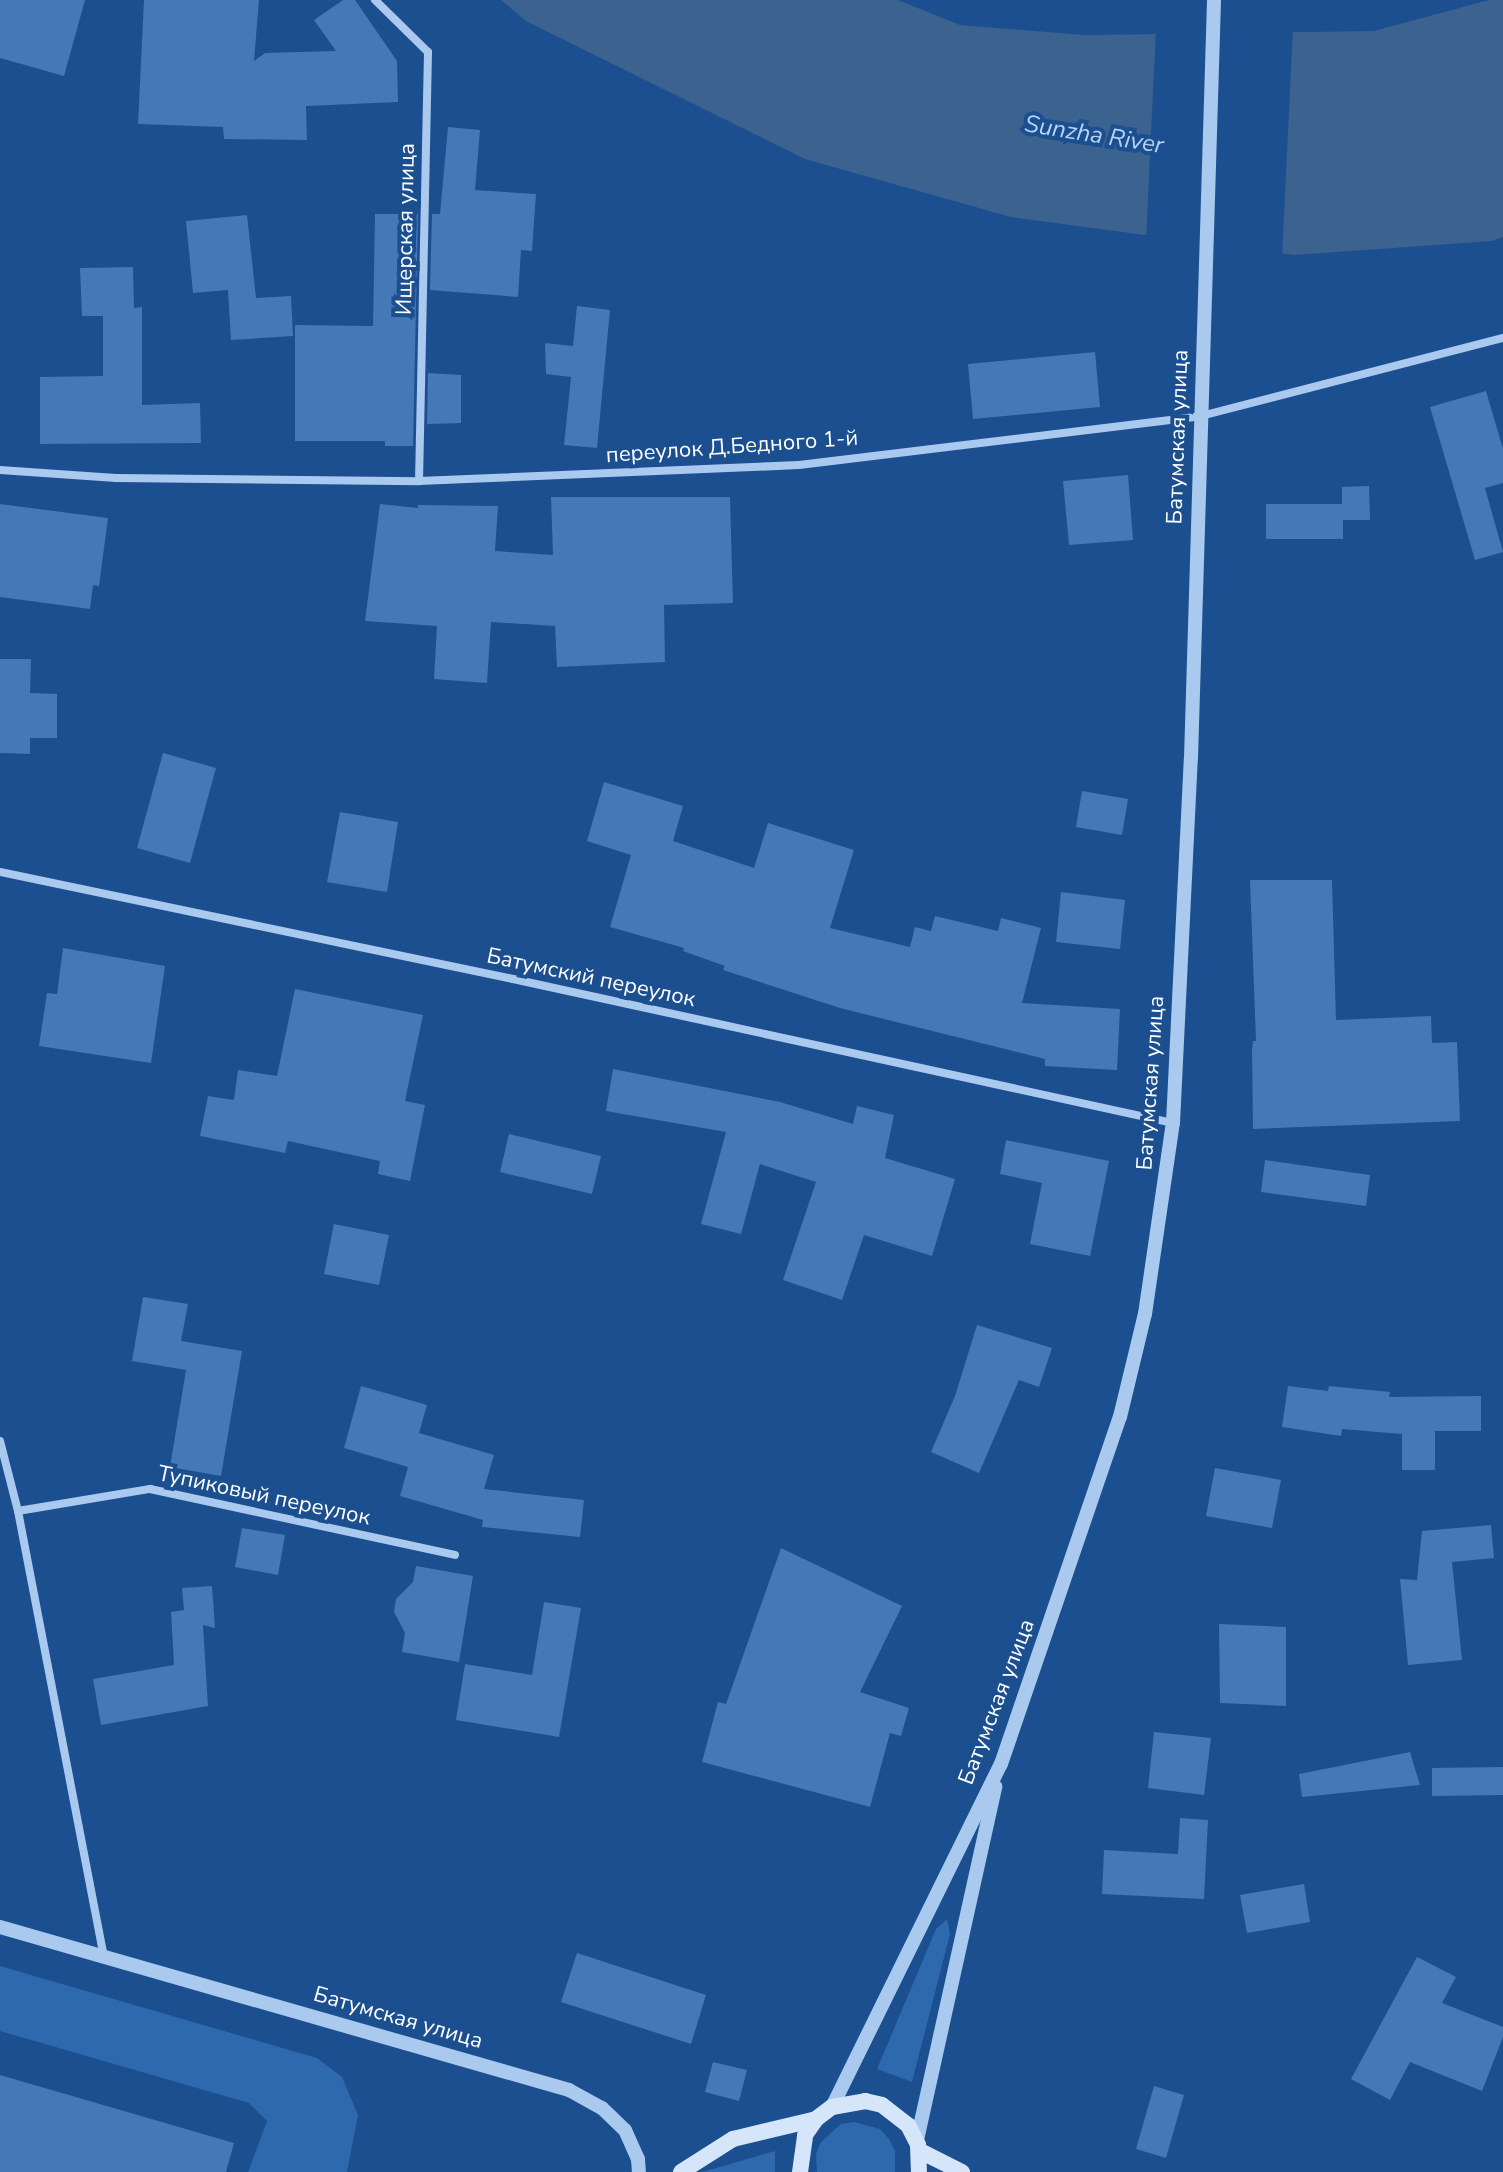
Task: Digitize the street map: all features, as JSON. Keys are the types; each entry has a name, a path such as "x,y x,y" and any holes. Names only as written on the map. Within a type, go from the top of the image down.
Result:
{"main road":[{"path":"800,2172 799,2154 805,2135 816,2119 832,2107 857,2101 882,2105 908,2125 918,2145 919,2172"},
{"path":"681,2172 733,2139 816,2119"},
{"path":"918,2145 962,2172"}],"street":[{"name":"Ищерская улица","path":"375,0 428,52 419,481"},
{"name":"Батумская улица","path":"832,2107 1001,1764 1120,1417 1145,1314 1173,1123 1191,758 1214,0"},
{"name":"переулок Д.Бедного 1-й","path":"0,470 116,478 419,481 799,465 1201,416 1503,338"},
{"name":"Батумский переулок","path":"0,872 529,982 1173,1123"},
{"path":"0,1441 18,1511 104,1958"},
{"name":"Тупиковый переулок","path":"18,1511 150,1489 455,1555"},
{"path":"918,2145 1001,1764"},
{"name":"Батумская улица","path":"0,1927 569,2090 602,2108 625,2130 638,2159 639,2172"}],"shaded area":[{"path":"947,1919 950,1934 912,2082 877,2069 936,1929"},
{"path":"0,1966 317,2058 342,2077 358,2115 347,2172 248,2172 267,2121 249,2103 0,2031"},
{"path":"854,2122 880,2129 889,2139 895,2151 895,2172 817,2172 816,2154 821,2142 841,2124"},
{"path":"775,2151 775,2172 702,2172"}],"water":[{"name":"Sunzha River","path":"501,0 898,0 960,25 1084,35 1374,31 1489,0 1503,0 1503,237 1492,241 1294,255 1011,217 805,159 526,21"}],"pier":[{"path":"1293,28 1282,257 1146,239 1156,30"}],"building":[{"path":"0,0 85,0 64,76 0,58"},
{"path":"144,0 259,0 254,61 265,53 336,51 314,20 343,0 355,0 397,61 398,102 306,106 307,140 224,139 223,127 138,124"},
{"path":"448,127 480,130 475,190 536,194 532,251 521,250 518,297 430,290 432,214 440,214"},
{"path":"375,214 418,214 413,446 385,446 385,441 295,441 295,325 373,326"},
{"path":"247,215 256,298 291,296 293,336 231,340 228,290 193,293 186,221"},
{"path":"133,267 134,308 142,307 142,405 200,403 201,443 40,444 40,377 103,376 103,316 82,316 80,268"},
{"path":"577,306 610,310 597,448 564,445 571,377 546,374 545,343 573,346"},
{"path":"1095,352 1100,407 973,419 968,364"},
{"path":"428,373 461,375 461,423 427,424"},
{"path":"1486,391 1503,449 1503,483 1485,488 1503,552 1475,560 1430,407"},
{"path":"1128,475 1133,540 1069,545 1063,481"},
{"path":"1369,486 1370,520 1343,520 1343,539 1266,539 1266,504 1342,504 1342,487"},
{"path":"551,497 730,497 733,603 664,605 665,662 557,667 555,626 491,622 487,683 434,679 437,626 365,621 380,504 418,508 418,505 498,506 495,551 553,555"},
{"path":"0,504 108,518 99,586 93,585 90,609 0,597"},
{"path":"0,659 31,659 30,693 57,694 57,738 30,738 30,754 0,753"},
{"path":"163,753 216,768 190,863 137,848"},
{"path":"604,782 683,806 673,841 754,868 768,823 854,850 830,928 910,947 915,927 931,931 935,916 998,931 1001,918 1041,928 1022,1003 1120,1009 1117,1070 1045,1066 1045,1059 840,1008 723,970 725,966 683,951 684,948 610,927 631,855 587,841"},
{"path":"1082,791 1128,799 1122,835 1076,827"},
{"path":"340,812 398,822 387,892 327,882"},
{"path":"1250,880 1332,880 1336,1020 1431,1016 1432,1043 1457,1042 1460,1121 1253,1129 1252,1049 1253,1041 1256,1041"},
{"path":"1061,892 1125,900 1120,949 1056,942"},
{"path":"63,948 165,966 151,1063 39,1046 47,993 57,994"},
{"path":"295,989 423,1015 405,1101 425,1105 410,1181 378,1174 380,1161 288,1141 285,1153 200,1136 208,1096 234,1100 238,1070 277,1076"},
{"path":"613,1069 780,1102 853,1124 857,1106 894,1115 885,1158 955,1179 932,1256 864,1235 842,1300 783,1280 816,1182 760,1164 741,1234 701,1224 726,1132 606,1111"},
{"path":"509,1134 601,1156 592,1194 500,1172"},
{"path":"1006,1140 1109,1161 1090,1256 1030,1244 1042,1183 1000,1174"},
{"path":"1265,1160 1370,1175 1366,1206 1261,1192"},
{"path":"334,1224 389,1235 379,1285 324,1274"},
{"path":"143,1297 188,1304 181,1341 242,1351 221,1476 170,1467 186,1370 132,1361"},
{"path":"977,1325 1052,1348 1039,1387 1019,1380 979,1473 931,1452 955,1396"},
{"path":"361,1386 427,1405 419,1433 494,1455 484,1489 584,1500 580,1537 482,1527 483,1520 400,1496 408,1467 344,1448"},
{"path":"1288,1386 1328,1391 1329,1386 1390,1392 1389,1397 1481,1396 1481,1431 1435,1431 1435,1470 1402,1470 1402,1434 1342,1429 1341,1436 1282,1427"},
{"path":"1215,1468 1281,1480 1272,1528 1206,1516"},
{"path":"1491,1525 1494,1558 1452,1562 1462,1660 1408,1665 1400,1579 1417,1580 1422,1531"},
{"path":"242,1528 285,1535 278,1575 235,1567"},
{"path":"781,1548 902,1606 860,1692 909,1708 901,1736 890,1733 870,1807 702,1762 718,1702 726,1704"},
{"path":"416,1566 473,1576 459,1662 402,1652 405,1633 394,1612 396,1599 413,1582"},
{"path":"212,1586 215,1628 203,1625 208,1706 101,1725 93,1679 174,1665 171,1612 184,1610 182,1588"},
{"path":"544,1602 581,1608 559,1737 456,1720 465,1664 532,1675"},
{"path":"1219,1624 1286,1627 1286,1706 1220,1703"},
{"path":"1154,1732 1211,1738 1204,1795 1148,1788"},
{"path":"1410,1752 1420,1785 1302,1797 1299,1774"},
{"path":"1503,1767 1503,1795 1432,1796 1432,1768"},
{"path":"1180,1818 1208,1820 1204,1899 1102,1894 1104,1850 1178,1854"},
{"path":"1304,1884 1310,1922 1247,1933 1240,1895"},
{"path":"577,1953 706,1995 691,2044 561,2002"},
{"path":"1417,1957 1456,1977 1442,2003 1503,2027 1503,2037 1482,2091 1410,2062 1390,2100 1351,2079"},
{"path":"713,2062 747,2070 739,2101 705,2092"},
{"path":"0,2075 234,2143 226,2172 0,2172"},
{"path":"1154,2086 1184,2095 1166,2158 1136,2149"}]}
